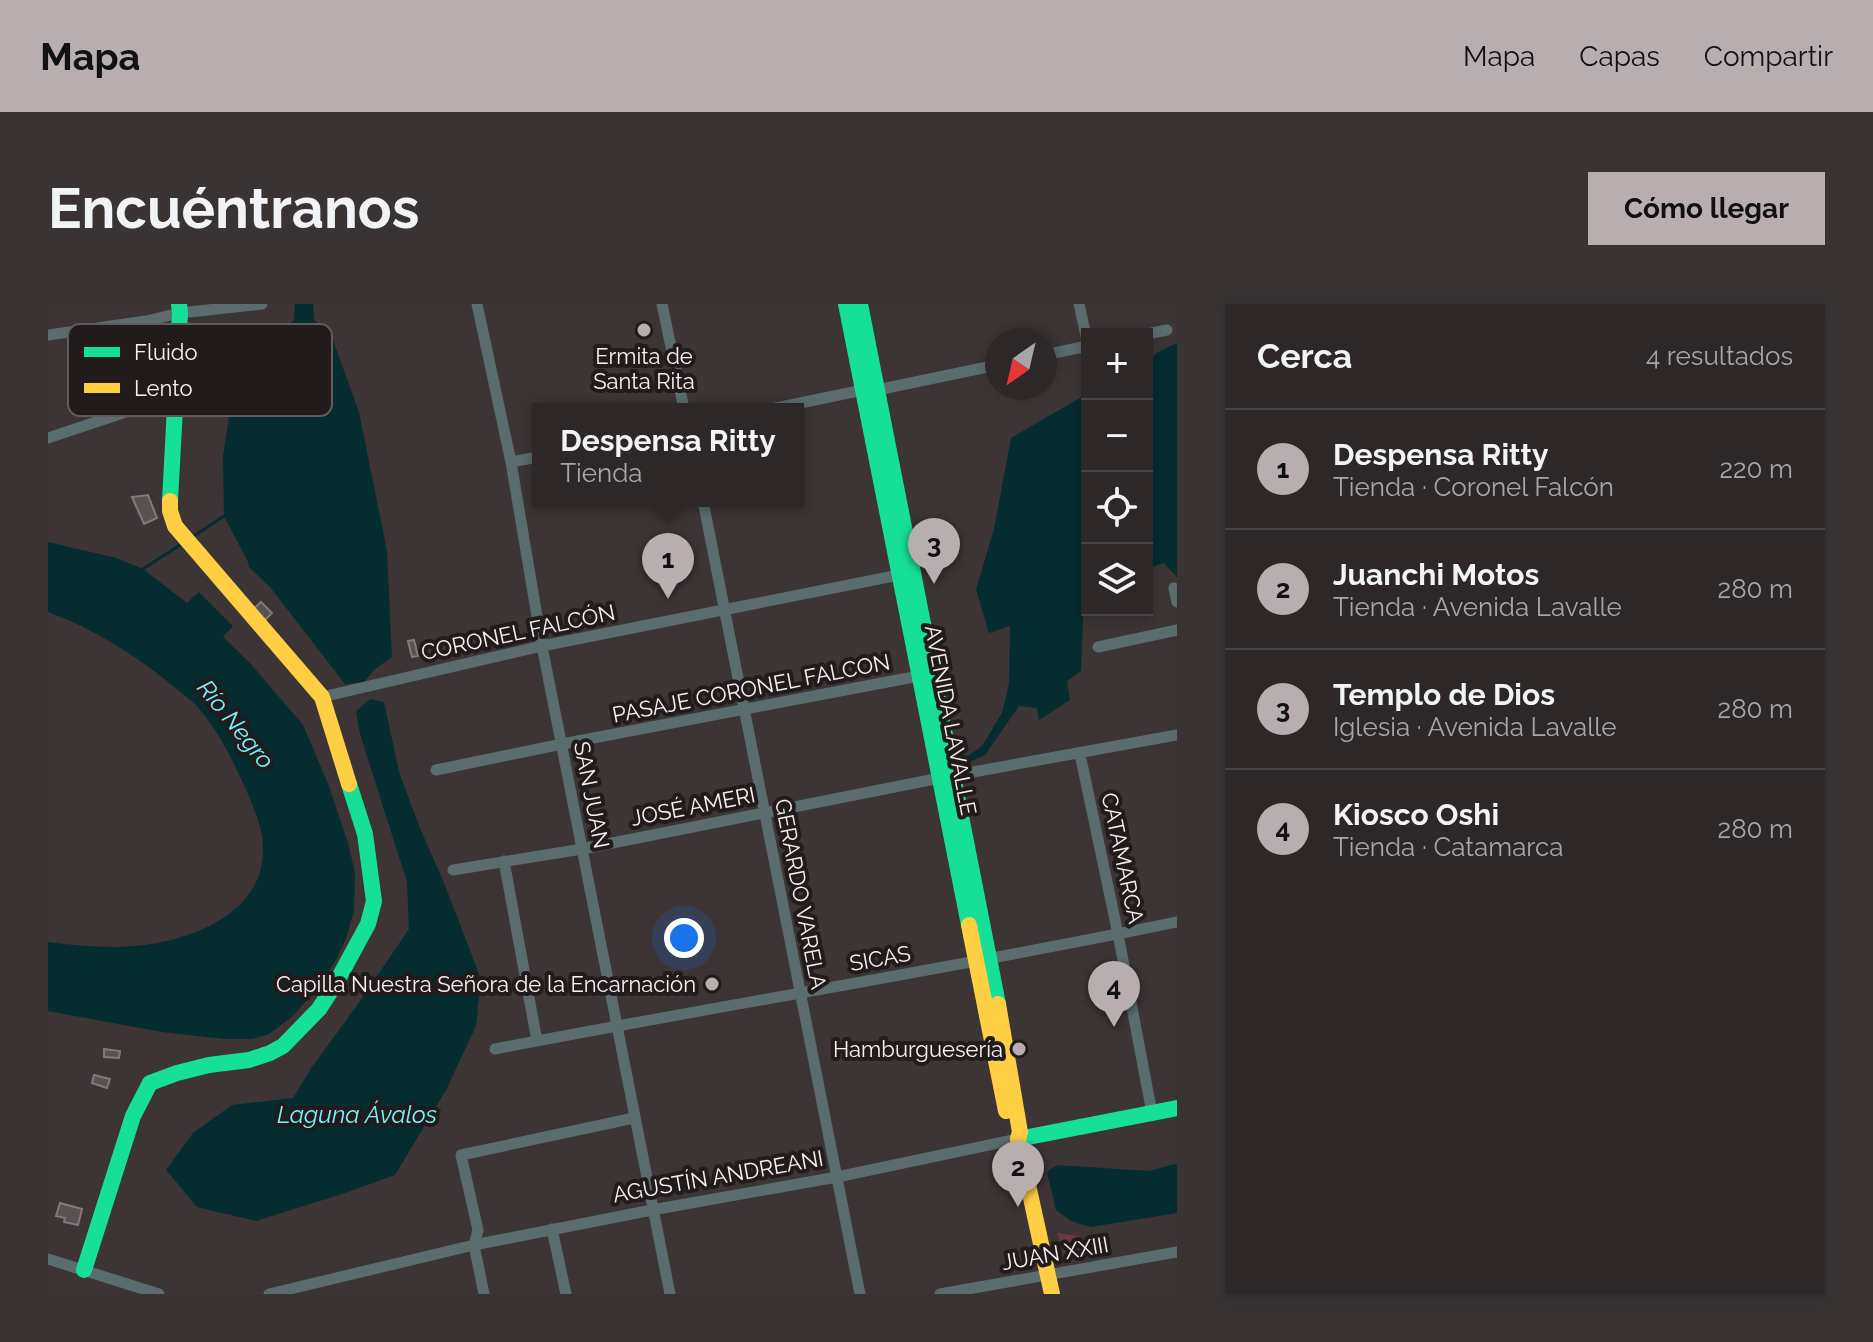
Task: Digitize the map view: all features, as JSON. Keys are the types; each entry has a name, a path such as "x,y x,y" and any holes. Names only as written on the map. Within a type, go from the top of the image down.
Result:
{"street":[{"path":"125,324 146,321 179,309 262,304"},
{"name":"SAN JUAN","path":"477,304 511,462 542,646 670,1294"},
{"path":"662,304 683,403"},
{"name":"AVENIDA LAVALLE","path":"846,304 870,390"},
{"name":"AVENIDA LAVALLE","path":"860,304 870,390 983,960 1010,1135 1018,1139 1052,1294"},
{"path":"1079,304 1084,328"},
{"path":"1153,333 1167,330"},
{"path":"48,335 68,332"},
{"path":"1057,352 1081,347"},
{"path":"802,403 985,367"},
{"path":"48,438 114,416"},
{"path":"84,1270 133,1116 150,1083 209,1065 249,1060 283,1046 319,1009 336,983 368,924 374,901 365,834 322,697 175,526 169,499 174,416"},
{"path":"511,462 532,458"},
{"name":"GERARDO VARELA","path":"704,507 860,1294"},
{"name":"CORONEL FALCÓN","path":"322,697 542,646 906,574"},
{"path":"1174,588 1177,602"},
{"path":"1098,647 1177,630"},
{"name":"PASAJE CORONEL FALCON","path":"436,770 926,675"},
{"name":"JOSÉ AMERI","path":"453,870 582,849 1177,735"},
{"name":"CATAMARCA","path":"1080,754 1152,1113"},
{"path":"504,861 537,1041"},
{"name":"SICAS","path":"495,1049 1177,922"},
{"name":"AGUSTÍN ANDREANI","path":"269,1294 552,1229 837,1177 1177,1108"},
{"path":"484,1294 474,1245 478,1230 461,1155 634,1118"},
{"path":"552,1229 566,1294"},
{"name":"JUAN XXIII","path":"940,1294 1177,1252"},
{"path":"48,1259 159,1294"}],"shaded area":[{"path":"1057,1233 1078,1236 1095,1248 1111,1251 1066,1258"}],"water":[{"path":"295,304 313,304 314,320 319,324 290,324 294,320"},
{"path":"332,338 359,412 387,551 392,657 364,682 345,684 270,587 249,567 224,516 223,456 229,416 332,416"},
{"path":"1177,343 1177,577 1164,563 1153,567 1153,356"},
{"path":"1081,397 1081,671 1067,681 1070,700 1039,720 1037,708 1019,706 985,755 956,764 982,746 1002,713 1009,684 1010,626 989,633 976,589 994,529 1011,438"},
{"name":"Río Negro","path":"48,542 116,558 143,569 187,603 199,592 233,626 223,637 249,662 303,725 329,786 349,846 355,874 354,912 336,960 318,987 293,1016 269,1034 252,1039 225,1039 162,1032 48,1011 48,942 133,946 186,936 225,917 241,904 261,868 263,846 256,814 238,773 217,733 196,705 126,651 48,612"},
{"name":"Laguna Ávalos","path":"370,699 384,702 399,772 481,979 476,1026 446,1090 395,1175 256,1221 197,1207 166,1170 193,1133 232,1105 293,1098 409,929 407,882 360,734 356,711"},
{"path":"1177,1164 1177,1213 1091,1227 1071,1221 1056,1210 1047,1172 1057,1165 1149,1171"}],"building":[{"path":"148,495 157,518 144,524 132,497"},
{"path":"261,602 272,613 262,623 251,611"},
{"path":"414,640 418,656 412,657 408,641"},
{"path":"104,1049 120,1051 119,1058 104,1057"},
{"path":"94,1075 110,1079 107,1088 92,1083"},
{"path":"60,1203 82,1209 78,1225 64,1222 65,1218 56,1216"}],"waterway":[{"path":"194,536 224,516"},
{"path":"143,569 180,545"}],"traffic: fast":[{"path":"179,304 179,324"},
{"path":"846,304 969,925"},
{"path":"860,304 998,1004"},
{"path":"170,501 175,416"},
{"path":"84,1270 133,1116 150,1083 177,1073 249,1060 270,1053 283,1046 319,1009 336,983 368,924 374,901 365,834 349,784"},
{"path":"1018,1139 1177,1108"}],"traffic: slow":[{"path":"170,501 175,526 322,697 349,784"},
{"path":"969,925 1006,1111"},
{"path":"998,1004 1020,1132 1018,1139 1052,1294"}],"place":[{"name":"Ermita de Santa Rita","path":"644,330"},
{"name":"Templo de Dios","path":"934,584"},
{"name":"Despensa Ritty","path":"668,599"},
{"name":"Capilla Nuestra Señora de la Encarnación","path":"712,984"},
{"name":"Kiosco Oshi","path":"1114,1027"},
{"name":"Hamburguesería","path":"1019,1049"},
{"name":"Juanchi Motos","path":"1018,1207"}]}
